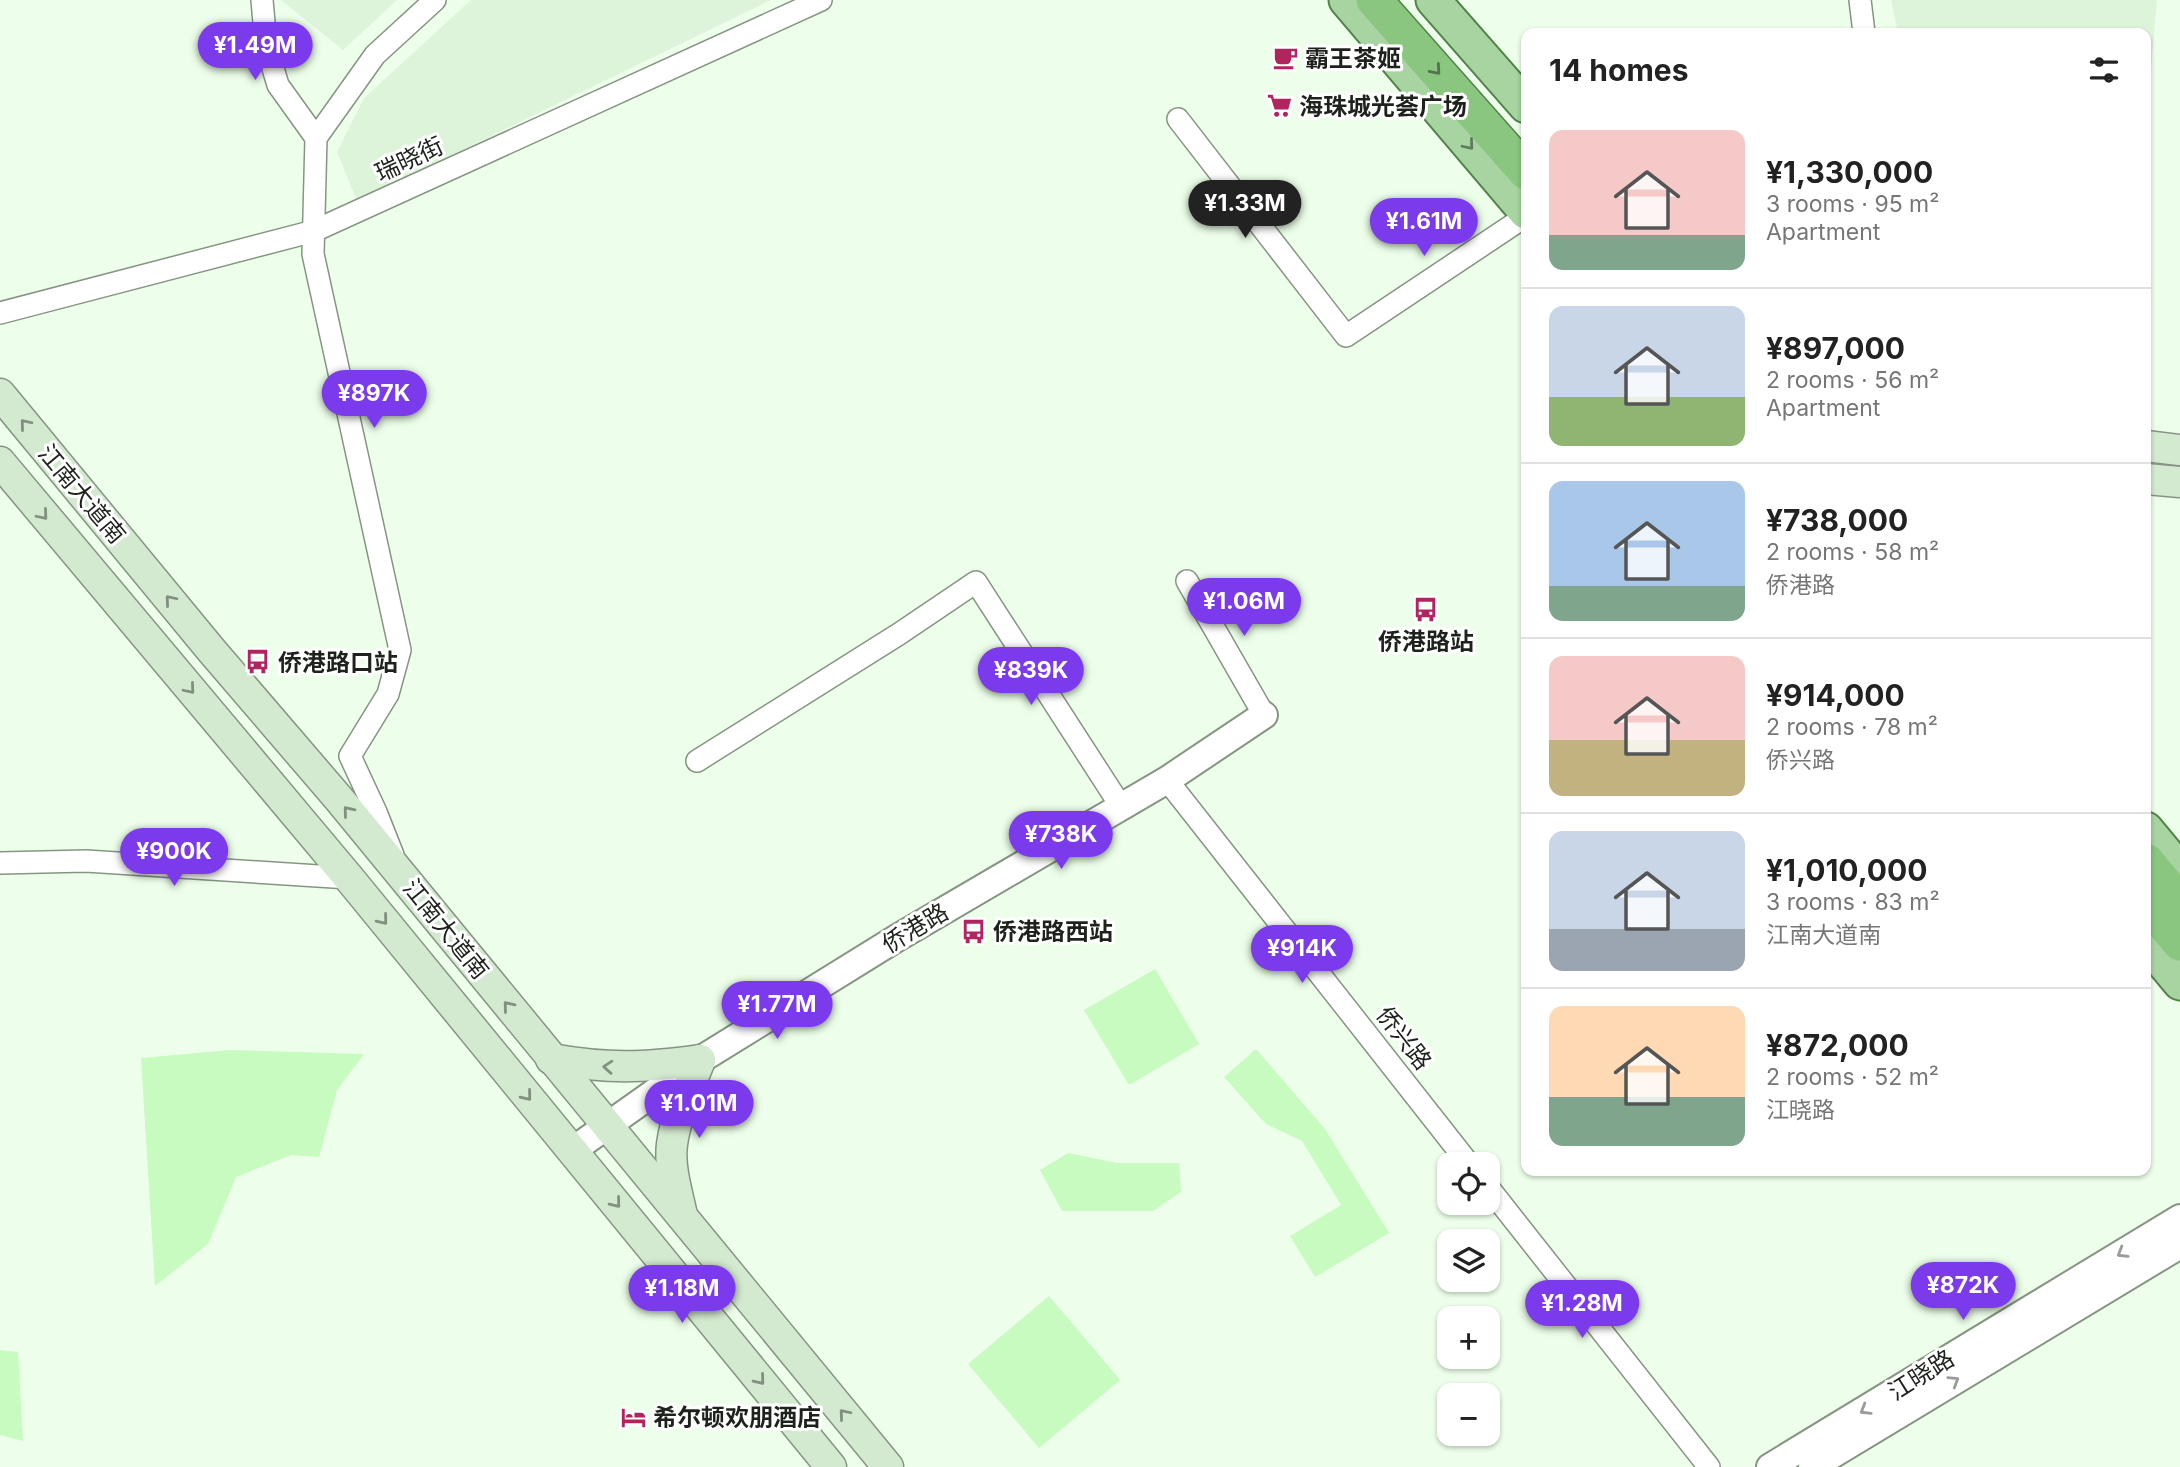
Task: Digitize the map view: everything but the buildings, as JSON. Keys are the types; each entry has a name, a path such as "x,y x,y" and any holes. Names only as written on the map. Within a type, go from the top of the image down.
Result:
{"highway":[{"path":"1374,0 1521,166"},
{"path":"1406,0 1521,133"},
{"path":"2151,867 2180,902"},
{"path":"2151,909 2180,943"}],"main road":[{"path":"1346,0 1521,208"},
{"path":"1433,0 1521,100"},
{"name":"江南大道南","path":"0,394 400,874 888,1467"},
{"path":"2151,447 2180,450"},
{"name":"江南大道南","path":"0,462 349,878 831,1467"},
{"path":"2151,479 2180,482"},
{"path":"2151,835 2180,870"},
{"path":"2151,948 2180,983"},
{"path":"551,1059 621,1068 700,1060 678,1119 672,1144 672,1166 684,1220"}],"street":[{"path":"262,0 266,45 278,85 316,138"},
{"path":"400,874 350,756 388,694 400,650 313,254 316,138 375,55 435,0"},
{"name":"瑞晓街","path":"0,313 314,232 821,0"},
{"path":"1860,0 1863,28"},
{"path":"1178,120 1346,336 1521,217"},
{"path":"1187,581 1264,715"},
{"path":"697,761 899,634 976,582 1122,808"},
{"name":"侨港路","path":"573,1150 700,1060 897,938 1122,808 1264,715"},
{"name":"侨兴路","path":"1167,780 1460,1152"},
{"path":"0,863 92,862 349,878"},
{"path":"1500,1202 1709,1467"},
{"name":"江晓路","path":"1770,1467 2180,1218"},
{"name":"江晓路","path":"1812,1467 2180,1245"}],"shaded area":[{"path":"281,0 397,0 343,50"},
{"path":"471,0 771,0 357,201 337,152 364,98"},
{"path":"1891,0 2157,0 2151,69 2151,28 1897,28"}],"green space":[{"path":"1155,969 1199,1044 1129,1085 1084,1010"},
{"path":"1256,1049 1325,1129 1389,1233 1315,1277 1290,1236 1341,1205 1302,1141 1266,1124 1224,1077"},
{"path":"230,1050 364,1054 337,1090 319,1157 291,1155 236,1177 208,1244 155,1286 141,1058"},
{"path":"1068,1153 1117,1163 1179,1163 1181,1192 1153,1211 1062,1211 1040,1170"},
{"path":"1049,1296 1120,1380 1039,1448 968,1364"},
{"path":"0,1350 18,1352 23,1441 0,1435"}],"place":[{"name":"霸王茶姬","path":"1285,58"},
{"name":"海珠城光荟广场","path":"1279,106"},
{"name":"侨港路站","path":"1426,610"},
{"name":"侨港路口站","path":"258,662"},
{"name":"侨港路西站","path":"973,931"},
{"name":"希尔顿欢朋酒店","path":"633,1417"}]}
